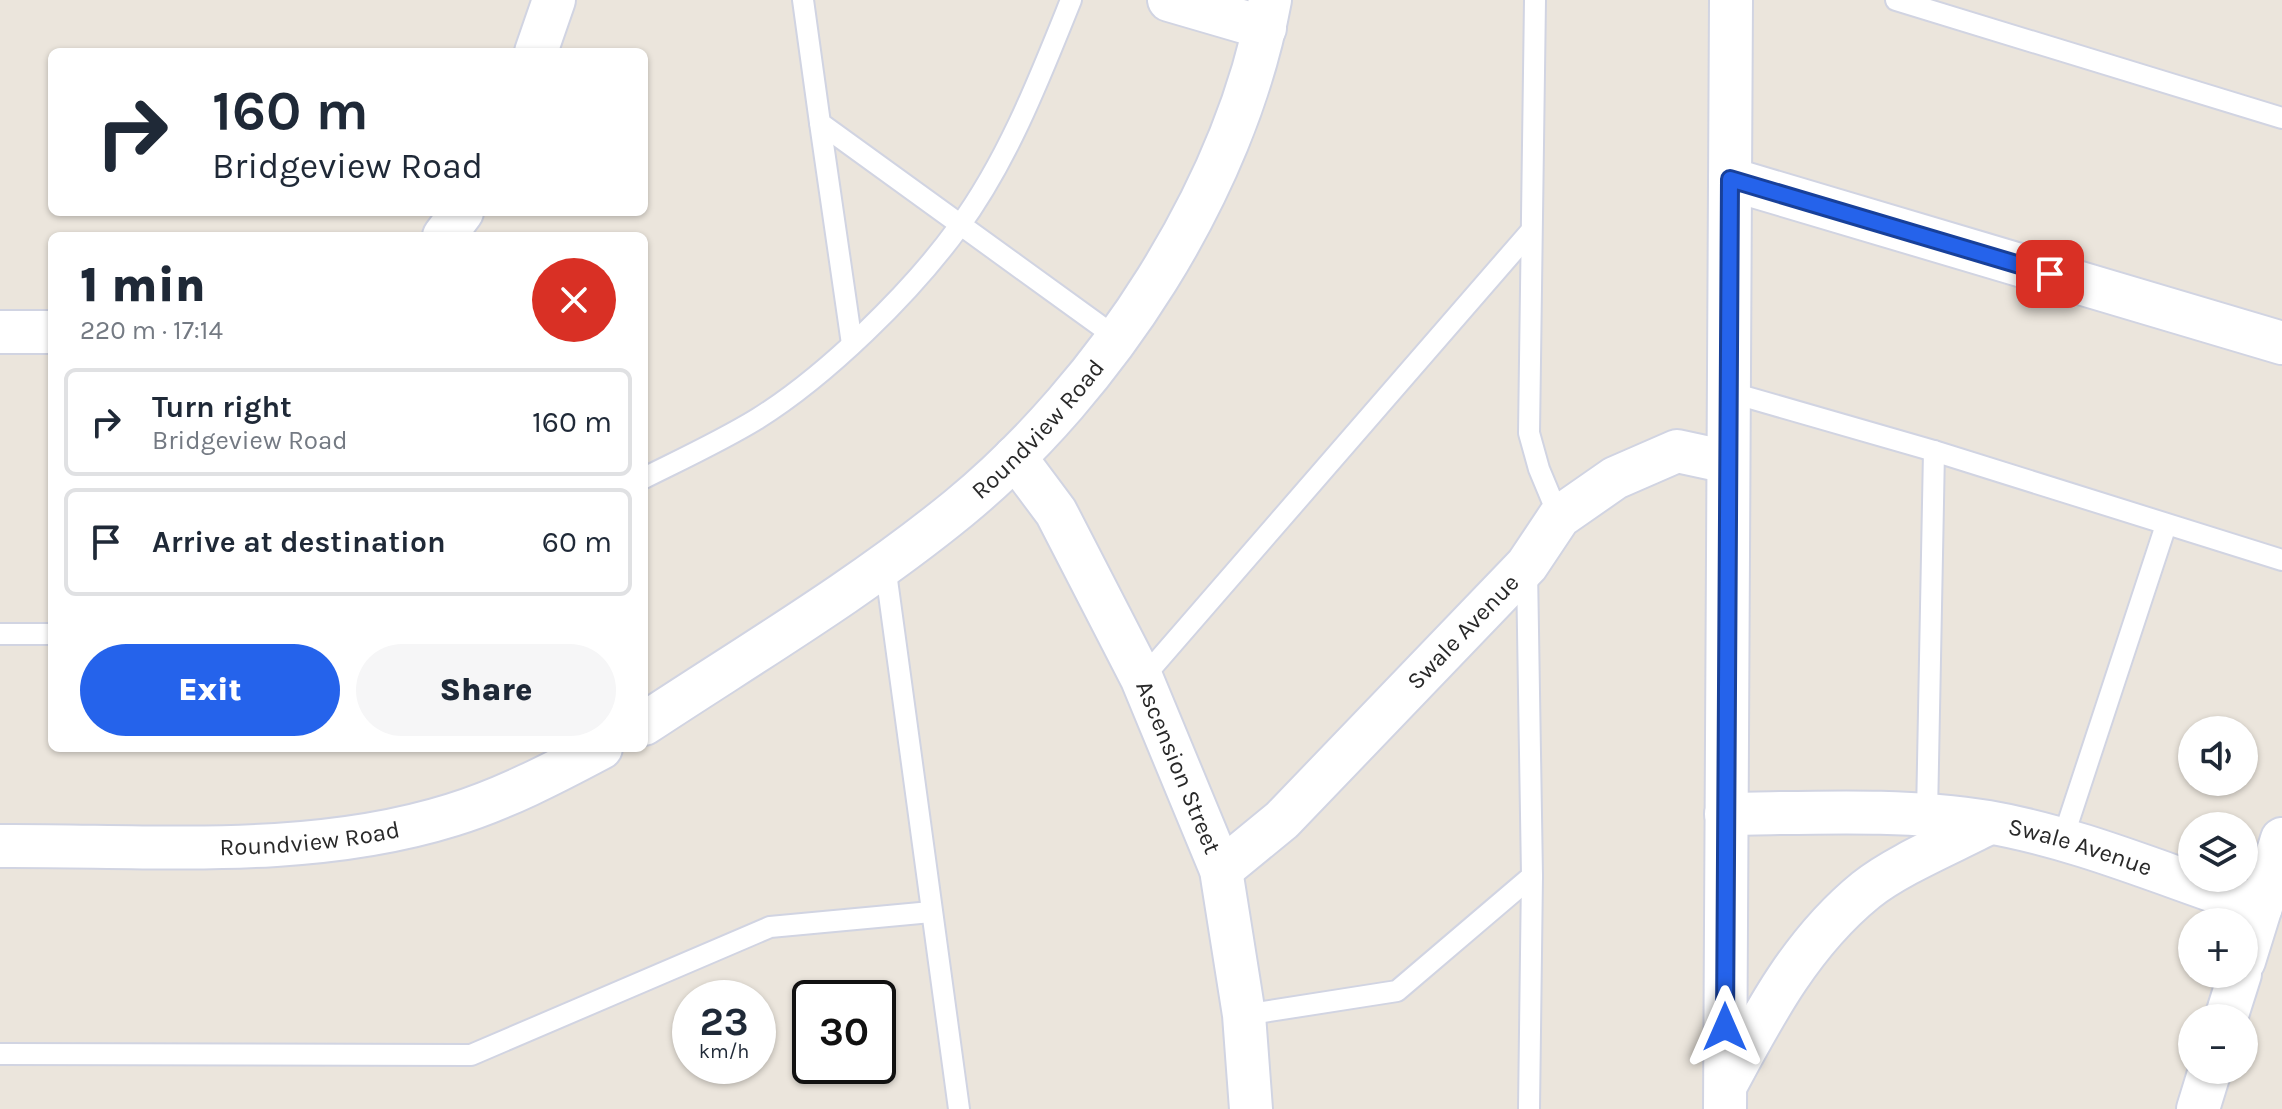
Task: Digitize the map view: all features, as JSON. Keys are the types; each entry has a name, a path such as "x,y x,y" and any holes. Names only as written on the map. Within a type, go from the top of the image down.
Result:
{"street":[{"path":"537,48 554,0"},
{"path":"1169,0 1268,14"},
{"path":"1725,1098 1731,0"},
{"name":"Roundview Road","path":"648,721 885,565 960,507 1015,457 1071,397 1117,338 1182,239 1232,127 1268,14"},
{"path":"1730,179 2282,343"},
{"path":"0,332 48,332"},
{"name":"Swale Avenue","path":"1221,870 1282,820 1527,565 1559,517 1615,478 1677,451 1728,462"},
{"name":"Ascension Street","path":"1015,457 1056,512 1142,679 1221,870 1244,1015 1251,1109"},
{"name":"Roundview Road","path":"0,846 267,845 361,835 452,815 549,775 593,752"},
{"name":"Swale Avenue","path":"1726,814 1927,815 1989,823 2062,841 2261,907"},
{"name":"Swale Avenue","path":"1725,1098 1780,986 1816,940 1867,889 1989,823"},
{"path":"2258,917 2282,839"},
{"path":"2198,1109 2206,1084"}],"lane":[{"path":"803,0 852,344"},
{"path":"648,476 759,418 852,344 903,293 959,227 1003,152 1071,0"},
{"path":"1535,0 1529,433 1539,469 1559,517"},
{"path":"1896,0 2282,118"},
{"path":"820,123 959,227 1117,338"},
{"path":"1142,679 1530,232"},
{"path":"1729,392 1934,451 2282,560"},
{"path":"1927,815 1934,451"},
{"path":"2062,841 2166,525"},
{"path":"885,565 959,1109"},
{"path":"1527,565 1532,876 1529,1109"},
{"path":"0,634 48,634"},
{"path":"1244,1015 1397,991 1532,876"},
{"path":"0,1054 471,1055 770,927 931,912"}],"route":[{"path":"1725,1027 1730,179 2050,274"}]}
